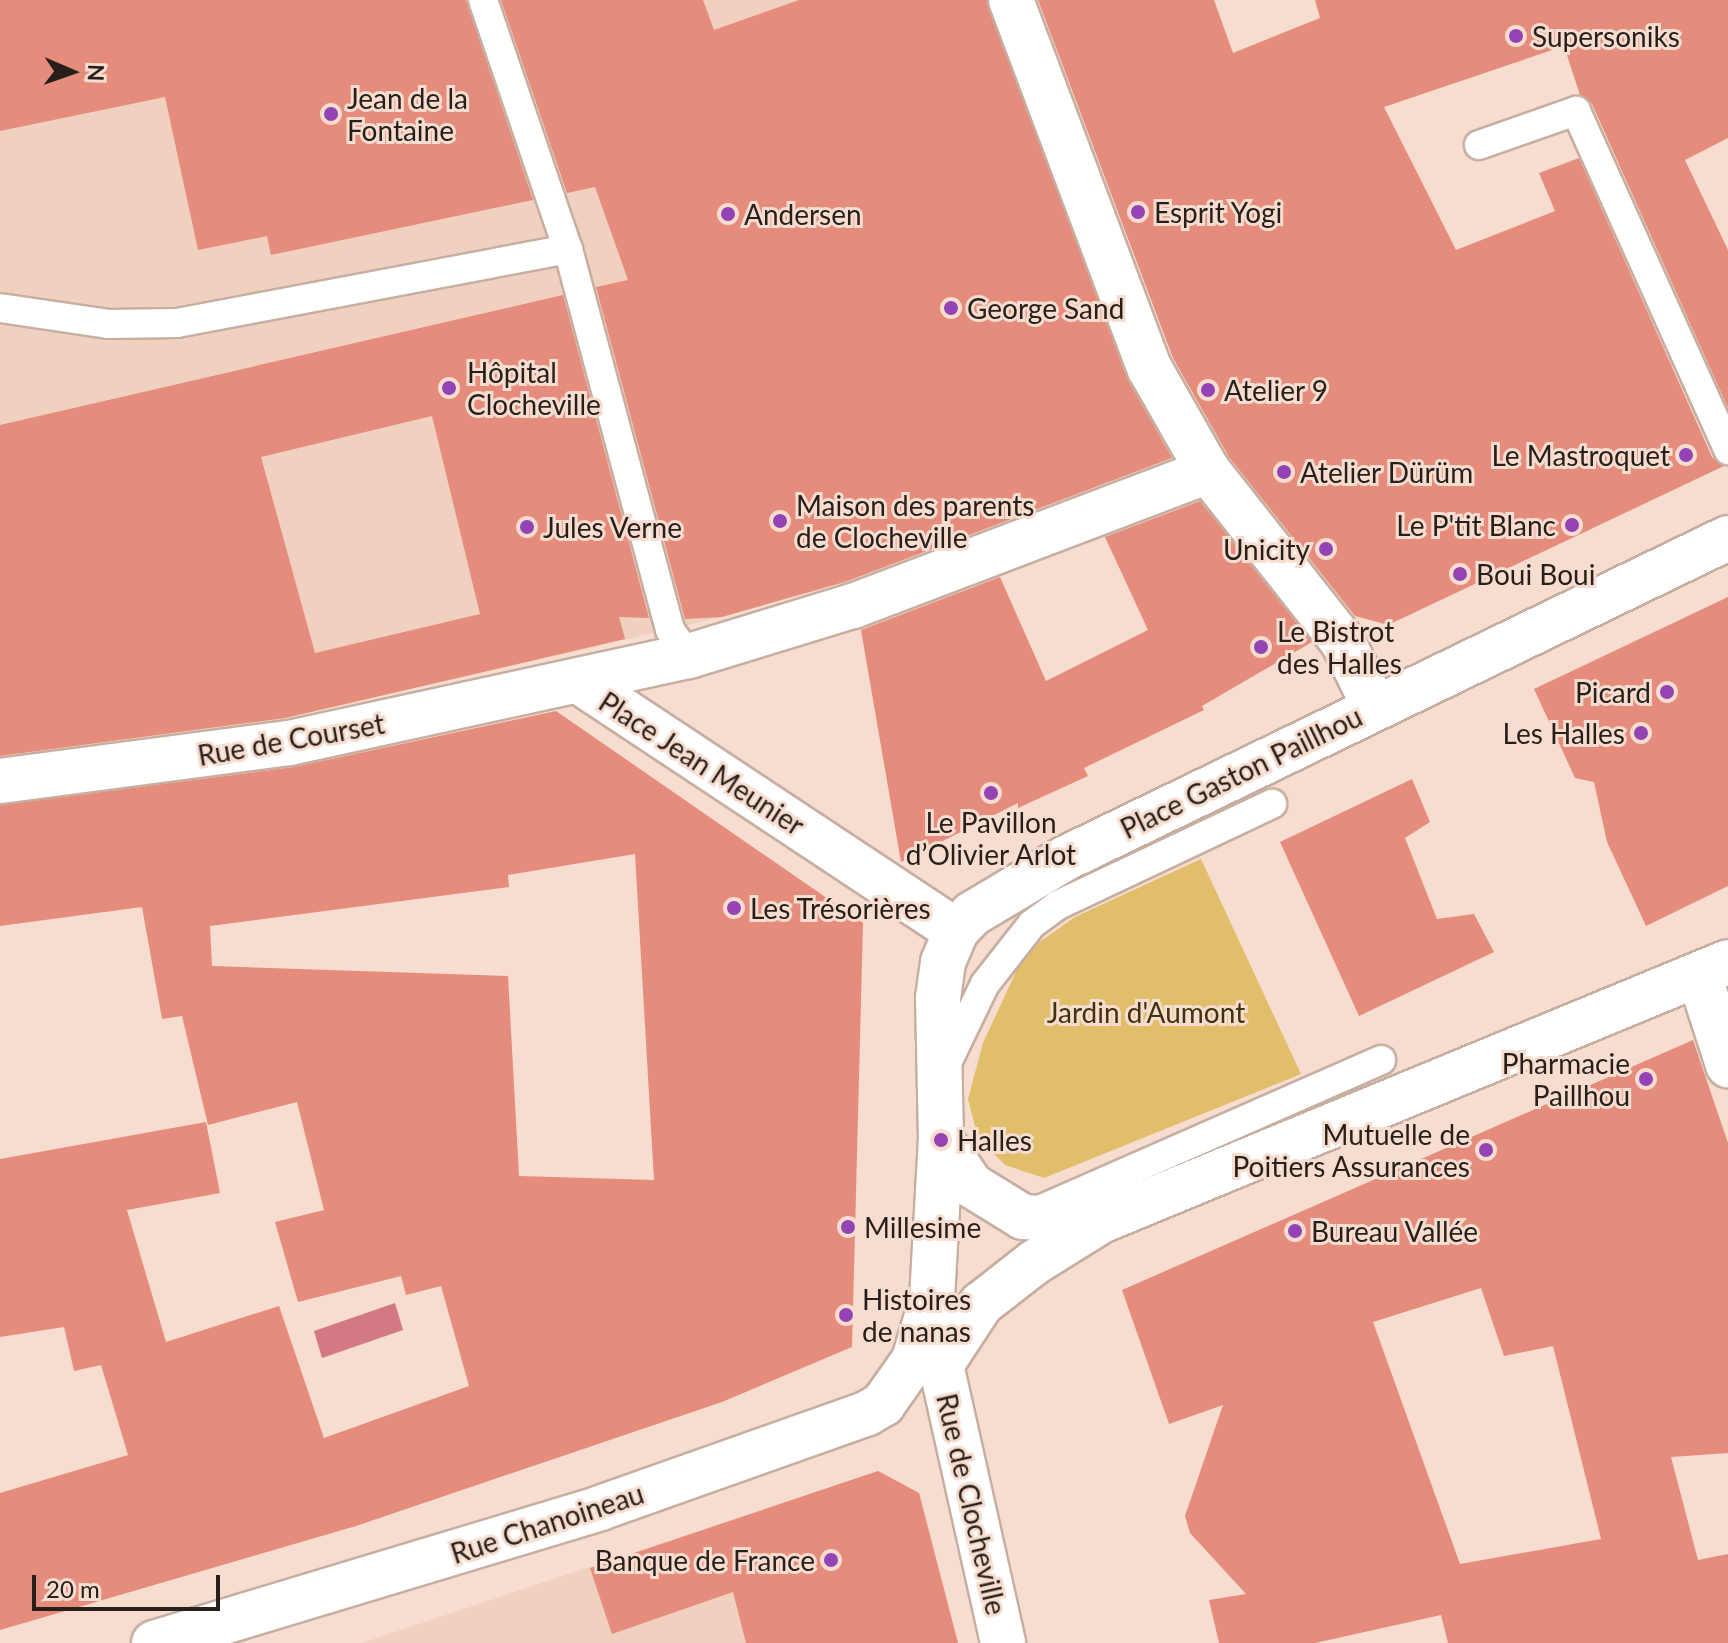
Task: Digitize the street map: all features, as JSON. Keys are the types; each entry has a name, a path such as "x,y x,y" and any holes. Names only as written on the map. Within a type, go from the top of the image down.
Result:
{"main road":[{"path":"1011,0 1121,302 1150,369 1208,471 1343,642 1374,706"},
{"name":"Place Jean Meunier","path":"580,682 780,631 1208,471"},
{"name":"Place Gaston Paillhou","path":"927,1363 941,1140 937,1084 938,998 943,962 956,931 993,898 1066,858 1374,706 1728,538"},
{"name":"Place Jean Meunier","path":"580,682 956,931"},
{"name":"Rue de Courset","path":"0,781 289,743 580,682"},
{"path":"1714,969 1728,1065"},
{"name":"Place Gaston Paillhou","path":"927,1363 981,1304 1035,1262 1101,1221 1714,969"},
{"name":"Place Gaston Paillhou","path":"941,1140 971,1185 1023,1217 1101,1221"},
{"name":"Rue Chanoineau","path":"154,1643 600,1508 866,1414 883,1404 927,1363"},
{"name":"Rue de Clocheville","path":"927,1363 1003,1643"}],"lane":[{"path":"483,0 568,249 670,630 689,656"},
{"path":"1479,145 1576,111 1728,450"},
{"path":"0,308 108,324 177,323 568,249"},
{"path":"937,1084 985,984 1032,924 1058,905 1272,804"},
{"path":"1023,1217 1381,1060"}],"shaded area":[{"name":"Hôpital Clocheville","path":"0,0 967,0 844,581 722,617 274,721 0,756"},
{"path":"395,1303 403,1330 322,1358 314,1331"},
{"name":"Banque de France","path":"878,1471 919,1493 958,1643 362,1643"}],"green space":[{"name":"Jardin d'Aumont","path":"1201,859 1301,1074 1044,1178 1005,1165 978,1138 968,1099 983,1043 1019,965 1034,946 1075,917"}],"building":[{"name":"Jean de la Fontaine","path":"0,0 466,0 533,200 271,255 267,236 198,250 165,97 0,131"},
{"path":"501,0 703,0 714,30 799,0 987,0 1127,378 1172,458 845,582 722,617 685,619 596,287 628,280 595,187 567,193"},
{"path":"1038,0 1214,0 1233,53 1320,18 1315,0 1728,0 1728,138 1685,160 1728,250 1728,408 1592,104 1580,95 1564,46 1384,107 1456,250 1555,211 1539,173 1579,158 1712,457 1724,466 1388,625 1355,616 1229,457 1173,358"},
{"name":"Jules Verne","path":"563,295 649,618 619,617 625,639 285,718 0,756 0,425","holes":["432,416 480,614 315,653 261,457"]},
{"path":"1200,501 1312,642 1202,706 1204,710 1084,768 1088,776 1018,808 1018,803 901,862 861,630 1000,577 1046,681 1148,630 1105,537"},
{"name":"Les Halles","path":"1728,597 1728,886 1646,926 1607,842 1594,782 1575,778 1534,689"},
{"path":"556,711 863,923 852,1347 722,1402 356,1526 0,1630 0,1493 128,1455 101,1365 74,1371 64,1327 0,1337 0,1159 206,1122 220,1193 127,1210 166,1342 279,1306 324,1438 469,1386 441,1286 406,1295 401,1276 298,1302 275,1222 324,1210 297,1102 208,1125 182,1016 162,1019 142,907 0,926 0,805 294,767","holes":["635,854 654,1180 519,1176 508,976 212,966 210,926 509,887 508,875"]},
{"path":"1412,779 1430,822 1405,838 1437,919 1474,914 1494,952 1359,1016 1280,842"},
{"path":"1693,1040 1728,1143 1728,1453 1671,1457 1698,1560 1728,1554 1728,1643 1448,1643 1441,1615 1315,1643 1219,1643 1209,1600 1246,1594 1190,1533 1185,1516 1223,1405 1169,1424 1122,1290","holes":["1481,1288 1504,1356 1553,1346 1601,1539 1460,1564 1373,1322"]},
{"name":"Banque de France","path":"878,1471 919,1493 958,1643 746,1643 733,1592 612,1634 590,1568"}],"place":[{"name":"Supersoniks","path":"1516,36"},
{"name":"Jean de la Fontaine","path":"331,114"},
{"name":"Esprit Yogi","path":"1138,212"},
{"name":"Andersen","path":"728,214"},
{"name":"George Sand","path":"951,308"},
{"name":"Hôpital Clocheville","path":"449,388"},
{"name":"Atelier 9","path":"1208,390"},
{"name":"Le Mastroquet","path":"1686,455"},
{"name":"Atelier Dürüm","path":"1284,472"},
{"name":"Maison des parents de Clocheville","path":"780,521"},
{"name":"Le P'tit Blanc","path":"1572,525"},
{"name":"Jules Verne","path":"527,527"},
{"name":"Unicity","path":"1326,549"},
{"name":"Boui Boui","path":"1460,574"},
{"name":"Le Bistrot des Halles","path":"1261,647"},
{"name":"Picard","path":"1667,692"},
{"name":"Les Halles","path":"1641,733"},
{"name":"Le Pavillon d’Olivier Arlot","path":"991,793"},
{"name":"Les Trésorières","path":"734,908"},
{"name":"Pharmacie Paillhou","path":"1646,1079"},
{"name":"Halles","path":"941,1140"},
{"name":"Mutuelle de Poitiers Assurances","path":"1486,1150"},
{"name":"Millesime","path":"848,1227"},
{"name":"Bureau Vallée","path":"1295,1231"},
{"name":"Histoires de nanas","path":"846,1315"},
{"name":"Banque de France","path":"831,1560"}]}
